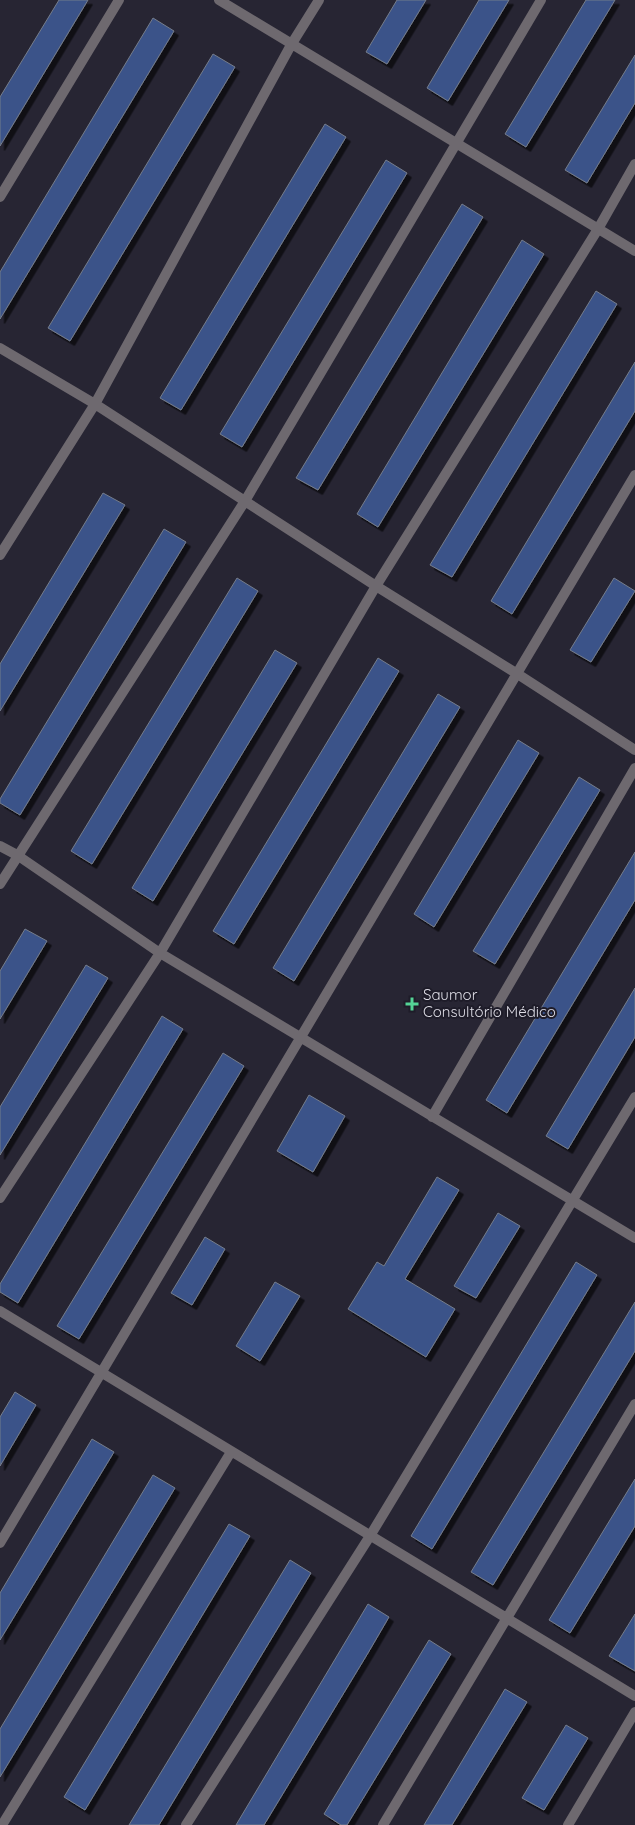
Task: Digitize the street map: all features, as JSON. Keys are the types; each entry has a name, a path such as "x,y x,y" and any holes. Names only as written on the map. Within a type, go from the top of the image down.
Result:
{"street":[{"path":"0,197 118,0"},
{"path":"219,0 635,251"},
{"path":"0,556 95,404 291,45 319,0"},
{"path":"0,884 245,501 541,0"},
{"path":"0,1198 160,953 376,586 598,229 635,164"},
{"path":"0,348 95,404 376,586 635,750"},
{"path":"0,1543 635,475"},
{"path":"432,1117 635,768"},
{"path":"0,846 17,855 160,953 635,1238"},
{"path":"186,1825 370,1536 635,1097"},
{"path":"0,1311 635,1696"},
{"path":"383,1825 635,1404"},
{"path":"2,1825 231,1452"},
{"path":"568,1825 635,1712"}],"building":[{"path":"59,0 88,0 0,146 0,97"},
{"path":"397,0 426,0 387,64 366,52"},
{"path":"479,0 509,0 448,101 427,88"},
{"path":"586,0 615,0 526,147 505,134"},
{"path":"153,18 174,31 0,319 0,272"},
{"path":"213,54 235,67 70,341 48,328"},
{"path":"635,55 635,103 587,183 565,170"},
{"path":"325,124 346,137 181,410 160,398"},
{"path":"386,160 407,173 242,447 220,434"},
{"path":"462,204 483,217 318,490 296,478"},
{"path":"522,240 544,254 378,527 357,514"},
{"path":"596,291 617,304 452,577 430,565"},
{"path":"635,362 635,411 512,614 491,601"},
{"path":"103,493 125,505 0,711 0,664"},
{"path":"164,529 186,542 20,815 0,803 0,799"},
{"path":"237,578 258,591 92,864 71,851"},
{"path":"614,578 635,591 591,662 570,650"},
{"path":"275,650 297,663 153,901 132,888"},
{"path":"378,658 399,671 234,944 213,931"},
{"path":"438,694 460,707 294,981 273,968"},
{"path":"518,740 539,753 434,927 414,914"},
{"path":"579,777 600,790 495,964 473,951"},
{"path":"635,852 635,900 507,1113 486,1100"},
{"path":"25,929 47,941 0,1019 0,971"},
{"path":"86,965 108,978 0,1155 0,1107"},
{"path":"635,988 635,1037 568,1149 546,1136"},
{"path":"162,1016 183,1029 18,1303 0,1292 0,1284"},
{"path":"223,1053 244,1066 79,1339 57,1326"},
{"path":"309,1095 345,1116 313,1172 277,1151"},
{"path":"437,1177 459,1190 405,1279 455,1309 426,1357 348,1309 377,1262 384,1266"},
{"path":"498,1213 520,1226 476,1298 454,1286"},
{"path":"205,1237 225,1249 192,1305 171,1293"},
{"path":"576,1262 597,1275 432,1549 411,1536"},
{"path":"275,1282 300,1296 260,1361 236,1346"},
{"path":"635,1302 635,1351 493,1585 471,1572"},
{"path":"15,1392 36,1405 0,1466 0,1417"},
{"path":"92,1439 114,1452 0,1640 0,1593"},
{"path":"153,1475 175,1488 0,1777 0,1729"},
{"path":"635,1479 635,1526 570,1633 549,1620"},
{"path":"229,1524 250,1536 85,1810 64,1797"},
{"path":"290,1560 311,1573 159,1825 129,1825"},
{"path":"368,1604 389,1617 368,1653 264,1825 236,1825"},
{"path":"635,1614 635,1671 609,1656"},
{"path":"429,1640 451,1654 347,1825 341,1825 324,1814"},
{"path":"505,1689 527,1702 452,1825 424,1825"},
{"path":"566,1725 588,1738 544,1810 522,1798"}],"place":[{"name":"Saumor Consultório Médico","path":"412,1004"}]}
